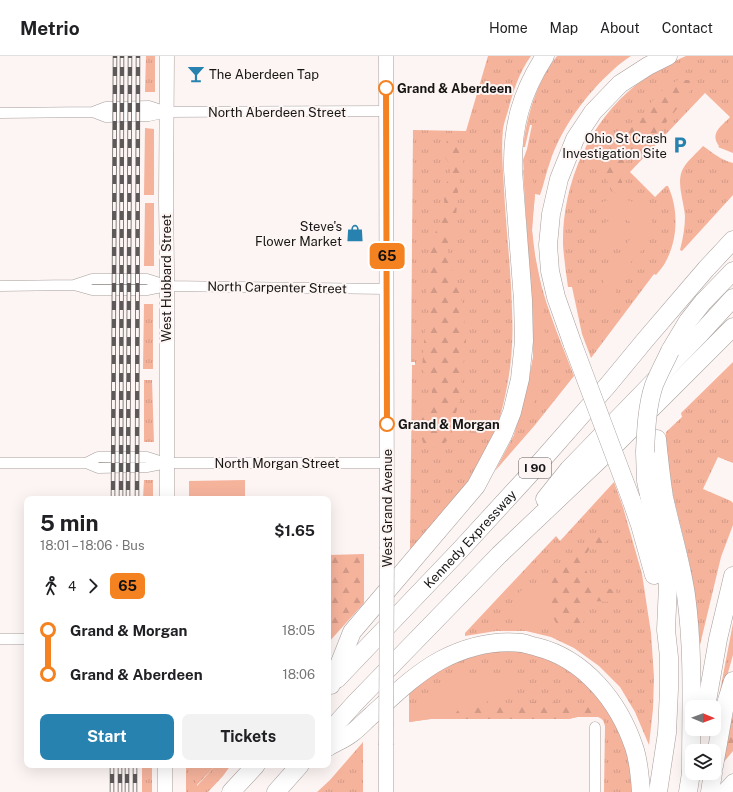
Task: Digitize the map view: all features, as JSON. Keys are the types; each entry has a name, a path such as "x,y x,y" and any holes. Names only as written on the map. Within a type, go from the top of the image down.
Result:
{"highway":[{"path":"331,684 352,632 476,486 503,434 512,412 520,379 524,341 523,300 513,170 515,130 520,107 525,94 535,71 545,56"},
{"path":"658,792 667,733 669,657 666,630 658,588 631,499 556,297 550,271 548,245 551,214 559,179 575,139 593,112 620,84 648,66 668,56"},
{"name":"Kennedy Expressway","path":"331,686 528,476 608,385 701,275 733,240"},
{"path":"666,630 668,585 646,481 646,429 650,402 654,385 670,351 688,321 703,302 733,271"},
{"name":"I 90","path":"499,555 569,469 733,298"},
{"name":"I 90","path":"331,731 356,702 499,555 618,442 733,327"},
{"path":"670,351 659,412 658,439 660,470 664,497 682,570 690,630 692,670 692,744"},
{"path":"707,700 718,639 733,576"},
{"path":"331,745 352,733 409,681 440,661 468,648 497,643 523,643 547,649 568,660 590,676 607,695 624,722 634,748 640,773 641,792"},
{"path":"718,744 724,710 733,681"},
{"path":"231,792 253,768"},
{"path":"276,792 297,768"},
{"path":"688,792 690,780"},
{"path":"710,792 712,780"}],"main road":[{"name":"West Hubbard Street","path":"167,56 167,496"},
{"name":"West Grand Avenue","path":"386,56 386,792"},
{"path":"165,768 165,792"},
{"path":"723,792 733,781"}],"street":[{"name":"North Aberdeen Street","path":"0,113 93,112 106,107 149,106 167,112 386,111"},
{"name":"North Carpenter Street","path":"0,286 74,285 92,280 147,279 167,286 387,289"},
{"name":"North Morgan Street","path":"0,463 86,463 98,468 147,467 167,463 387,463"},
{"path":"0,639 24,639"},
{"path":"595,727 596,792"}],"green space":[{"path":"146,56 155,56 155,92 145,92"},
{"path":"488,56 531,56 514,89 502,136 505,204 511,279 512,351 509,377 500,417 485,455 450,505 410,551 412,365 415,365 415,362 411,362 413,130 466,131"},
{"path":"557,56 631,56 618,65 604,78 576,112 555,149 540,195 535,194 532,231 537,269 547,305 574,376 535,425 495,471 514,435 528,384 533,358 533,327 523,160 532,125 530,125 525,147 523,147 527,123 534,99 544,76"},
{"path":"686,56 733,56 733,153 718,147 719,146 715,137 720,127 730,117 705,93 630,172 655,197 666,186 668,186 674,205 676,225 675,235 669,254 663,266 656,275 654,274 591,358 582,334 572,287 568,287 564,256 564,222 567,200 573,178 581,157 592,137 604,118 619,100 648,77"},
{"path":"678,80 690,80 690,91 660,130 632,151 619,175 622,182 623,192 618,194 611,191 602,167 605,154 612,139 620,128 646,116 652,101 666,87"},
{"path":"145,128 154,129 154,195 144,195"},
{"path":"447,140 463,146 464,158 458,191 456,217 454,229 447,248 450,266 463,306 466,341 459,402 449,438 440,449 424,445 420,425 423,405 431,402 432,392 430,380 422,369 425,330 429,308 426,291 430,247 445,211 445,186 449,178 451,167 444,156"},
{"path":"703,146 721,158 733,163 733,195 682,251 680,250 684,233 685,216 680,184 681,172 686,164"},
{"path":"523,170 531,170 535,194 532,230 541,285 545,334 536,395 529,418 514,435 528,384 533,358 533,327"},
{"path":"616,198 634,202 646,209 651,215 652,229 647,243 622,274 610,309 599,305 604,279 611,264 628,242 632,234 632,227 628,220 619,213 606,217 599,203"},
{"path":"145,203 154,203 154,266 144,266"},
{"path":"613,220 622,225 625,237 623,244 620,247 611,250 603,248 597,240 596,232 602,224"},
{"path":"144,304 153,304 153,369 143,369"},
{"path":"733,362 733,463 718,457 703,489 733,503 733,525 721,557 700,645 696,601 688,557 670,480 666,448 666,432 682,417 681,413"},
{"path":"144,380 152,380 154,442 144,442"},
{"path":"144,480 153,480 153,496 143,496"},
{"path":"245,480 245,496 189,496 189,481"},
{"path":"614,482 623,507 642,574 651,633 654,677 653,709 649,745 635,712 620,687 599,666 574,648 551,637 526,631 496,631 465,636 465,633 556,536 560,541"},
{"path":"603,532 610,534 611,538 589,550 585,558 586,568 588,574 594,582 615,590 617,595 612,602 590,602 585,609 584,621 578,628 569,628 556,623 551,615 548,601 548,585 550,575 589,539"},
{"path":"364,554 364,603 331,640 331,555"},
{"path":"552,572 549,581 548,602 550,611 556,623 552,627 539,624 521,624 515,622 510,617 514,599 520,591 524,589 528,588 538,590"},
{"path":"733,623 733,655 720,700 718,700"},
{"path":"521,651 560,662 594,688 629,744 632,792 604,792 605,726 604,722 597,717 584,716 569,719 431,719 409,722 409,693 435,670 476,652"},
{"path":"513,665 517,668 518,676 513,686 495,695 481,707 459,709 451,719 430,719 409,722 409,712 443,687 469,674 480,673 494,677 502,676 508,668"},
{"path":"536,702 575,704 597,711 598,717 577,717 569,719 451,719 458,709"},
{"path":"733,715 733,751 723,763 728,734"},
{"path":"363,742 363,792 317,792 330,780"},
{"path":"142,768 152,768 152,792 142,792"},
{"path":"186,768 196,768 197,786 213,768 229,768 208,792 186,792"},
{"path":"196,768 213,768 196,786"}],"railway":[{"path":"113,496 115,56"},
{"path":"121,496 122,56"},
{"path":"128,496 130,56"},
{"path":"137,496 138,56"},
{"path":"112,768 112,792"},
{"path":"120,768 120,792"},
{"path":"127,768 127,792"},
{"path":"135,768 135,792"}],"bus line":[{"name":"65","path":"386,88 387,424"}],"place":[{"name":"The Aberdeen Tap","path":"196,74"},
{"name":"Grand & Aberdeen","path":"386,88"},
{"name":"Ohio St Crash Investigation Site","path":"680,145"},
{"name":"Steve's Flower Market","path":"355,233"},
{"name":"Grand & Morgan","path":"387,424"}]}
